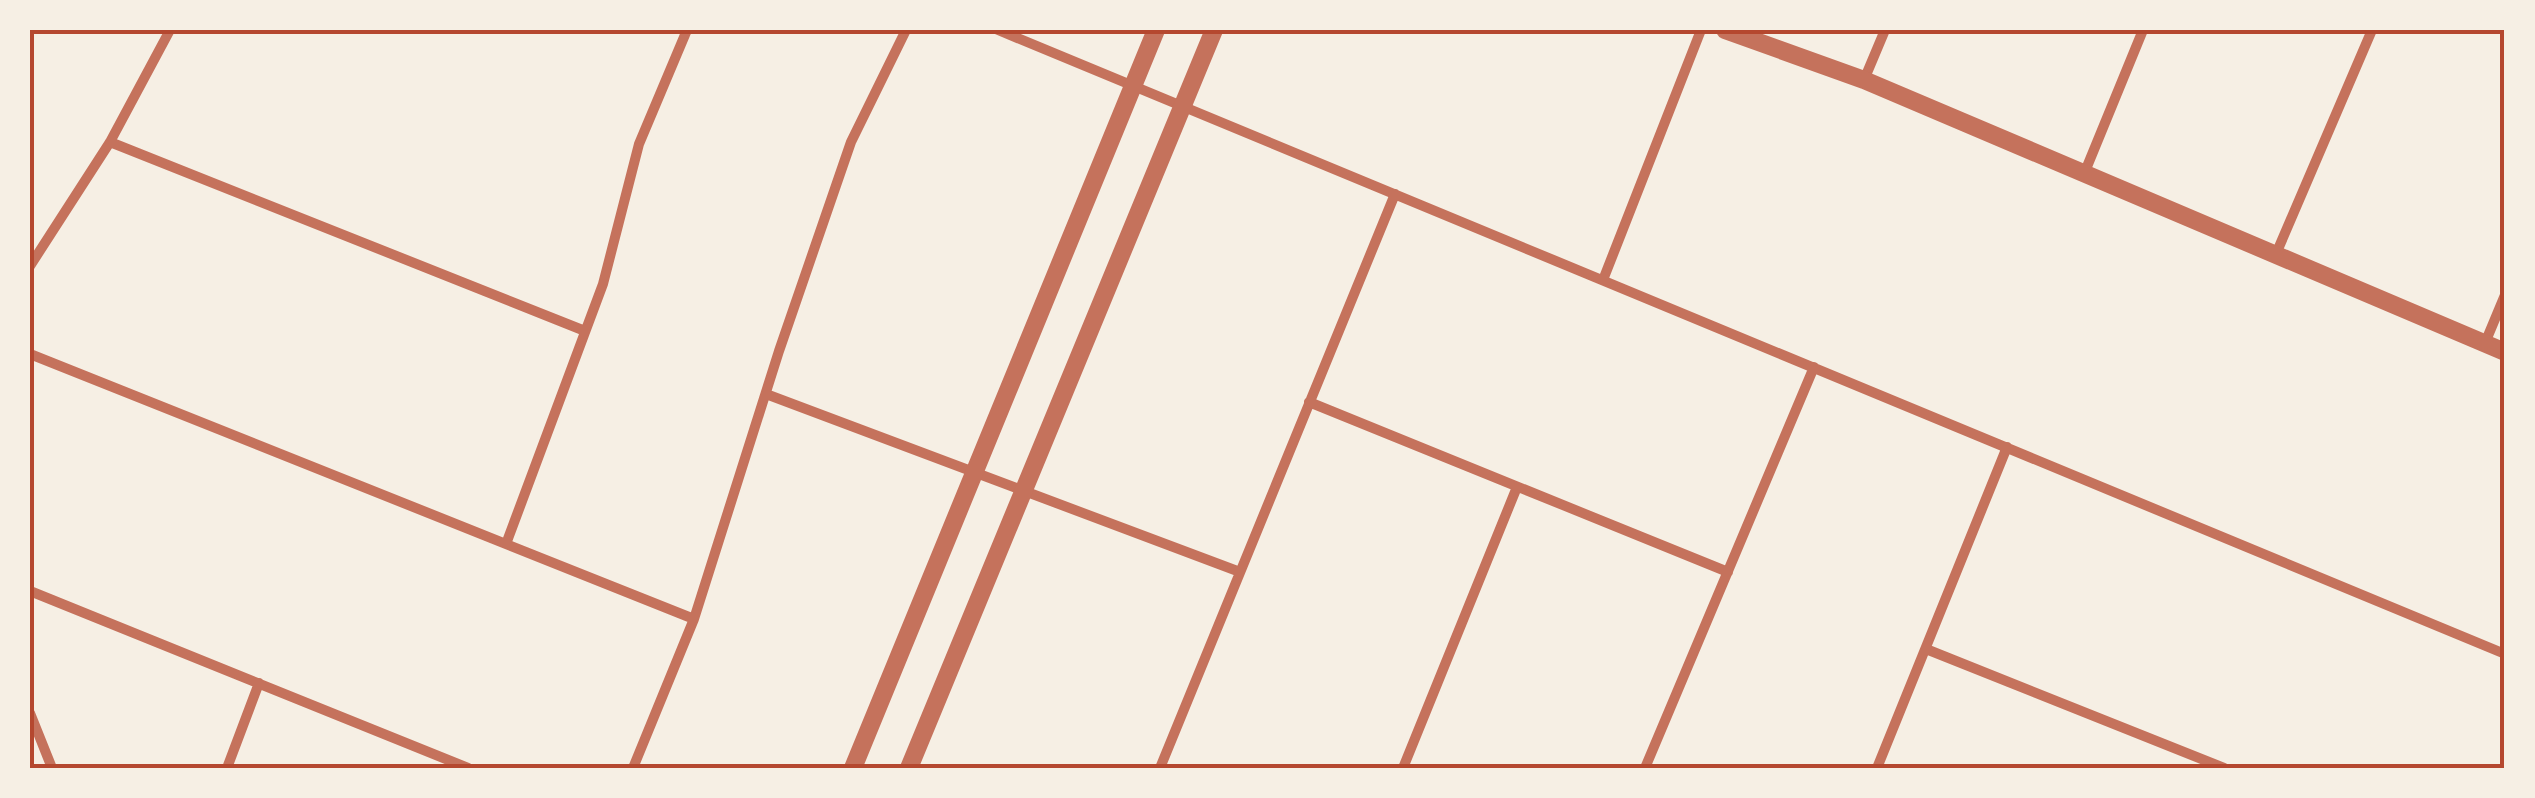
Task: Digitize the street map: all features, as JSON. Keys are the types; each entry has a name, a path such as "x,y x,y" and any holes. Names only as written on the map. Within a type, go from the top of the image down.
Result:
{"street":[{"path":"30,266 110,142 170,30"},
{"path":"506,544 603,284 639,144 687,30"},
{"path":"633,768 694,619 851,142 906,30"},
{"path":"998,30 2505,654"},
{"path":"852,768 1156,30"},
{"path":"909,768 1214,30"},
{"path":"1603,280 1701,30"},
{"path":"1725,30 1864,80 2505,352"},
{"path":"1864,80 1885,30"},
{"path":"2084,174 2143,30"},
{"path":"2276,254 2372,30"},
{"path":"110,142 586,331"},
{"path":"1160,768 1395,194"},
{"path":"2485,343 2505,295"},
{"path":"30,354 694,619"},
{"path":"1645,768 1814,368"},
{"path":"766,394 1240,572"},
{"path":"1309,402 1728,572"},
{"path":"1877,768 2007,447"},
{"path":"1404,768 1517,486"},
{"path":"30,591 468,768"},
{"path":"1926,649 2224,768"},
{"path":"227,768 259,684"},
{"path":"30,713 52,768"}]}
